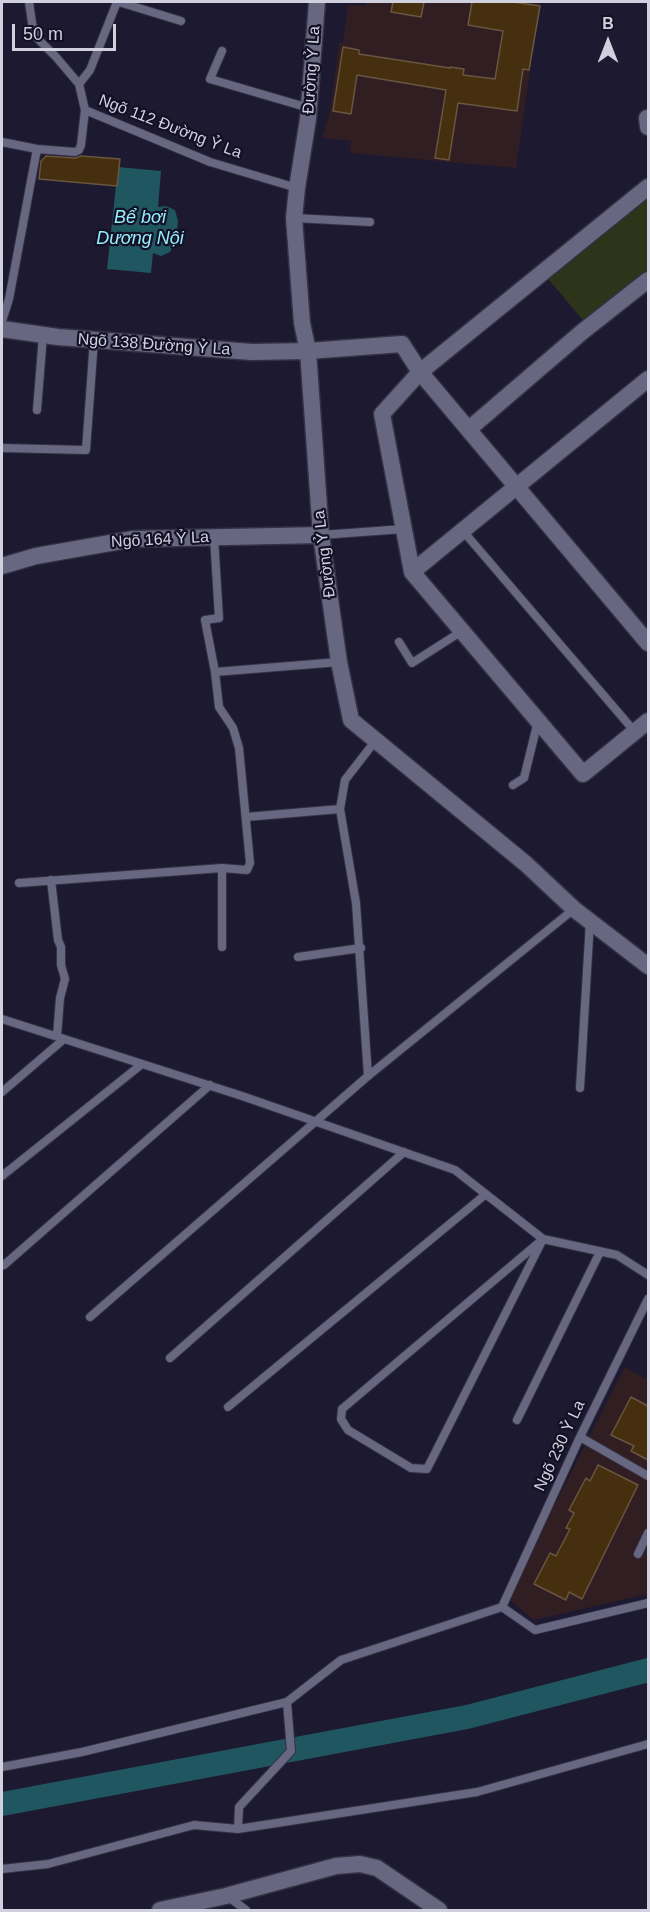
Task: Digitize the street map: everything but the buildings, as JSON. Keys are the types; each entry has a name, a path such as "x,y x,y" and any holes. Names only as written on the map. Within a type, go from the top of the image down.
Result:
{"street":[{"name":"Đường Ỷ La","path":"317,2 309,108 294,218 302,323 308,351 321,535 339,662 351,720 526,864 574,909 648,966"},
{"path":"642,726 583,774 412,572 382,414 420,372 648,187"},
{"path":"469,429 582,332 648,280"},
{"name":"Ngõ 138 Đường Ỷ La","path":"2,329 94,340 252,352 308,351 402,344 420,372"},
{"path":"420,372 648,643"},
{"path":"412,572 648,379"},
{"name":"Ngõ 164 Ỷ La","path":"2,566 36,556 133,538 321,535"},
{"path":"160,1911 226,1896 336,1866 360,1864 377,1868 439,1911"}],"lane":[{"name":"Ngõ 112 Đường Ỷ La","path":"29,2 37,38 79,84 85,110 210,162 297,188"},
{"path":"79,84 90,70 118,2 181,21"},
{"path":"222,51 210,79 309,108"},
{"path":"2,142 37,149 75,152 79,150 85,110"},
{"path":"2,321 9,299 37,149"},
{"path":"294,218 370,222"},
{"path":"37,410 43,335"},
{"path":"2,448 86,450 94,340"},
{"path":"321,535 404,529"},
{"path":"463,531 642,726"},
{"path":"19,883 222,868 247,870 250,866 239,748 233,728 219,707 206,621 219,618 214,537"},
{"path":"399,642 412,663 462,631"},
{"path":"215,672 339,662"},
{"path":"513,784 524,778 538,721"},
{"path":"368,1076 361,948 340,809 345,780 376,741"},
{"path":"246,817 340,809"},
{"path":"222,868 222,947"},
{"path":"2,1092 60,1038 60,998 65,979 61,965 61,947 51,880"},
{"path":"90,1317 314,1121 574,909"},
{"path":"580,1088 590,921"},
{"path":"298,957 361,948"},
{"path":"2,1019 210,1085 455,1170 543,1239 617,1255 648,1275"},
{"path":"2,1176 142,1064"},
{"path":"4,1265 210,1085"},
{"path":"170,1358 404,1152"},
{"path":"228,1407 486,1194"},
{"path":"543,1239 427,1469 411,1468 348,1430 341,1419 342,1408 543,1239"},
{"path":"517,1420 600,1252"},
{"name":"Ngõ 230 Ỷ La","path":"502,1607 580,1437 648,1299"},
{"path":"580,1437 648,1476"},
{"path":"638,1554 648,1533"},
{"path":"2,1767 82,1752 287,1702 341,1660 502,1607 536,1630 648,1603"},
{"path":"238,1829 239,1807 291,1751 287,1702"},
{"path":"2,1869 48,1864 194,1825 238,1829 477,1792 648,1744"},
{"path":"226,1896 246,1911"}],"shaded area":[{"path":"367,2 540,2 516,168 350,153 351,141 322,138 330,112 339,43 343,43 348,5 366,6"},
{"path":"648,188 648,279 588,326 543,273"},
{"path":"625,1367 648,1380 648,1594 534,1620 507,1598"}],"water":[{"name":"Bể bơi Dương Nội","path":"118,167 161,171 158,207 166,206 175,210 178,221 176,239 170,252 161,256 153,253 151,273 107,269"}],"waterway":[{"path":"2,1804 467,1717 648,1670"}]}
